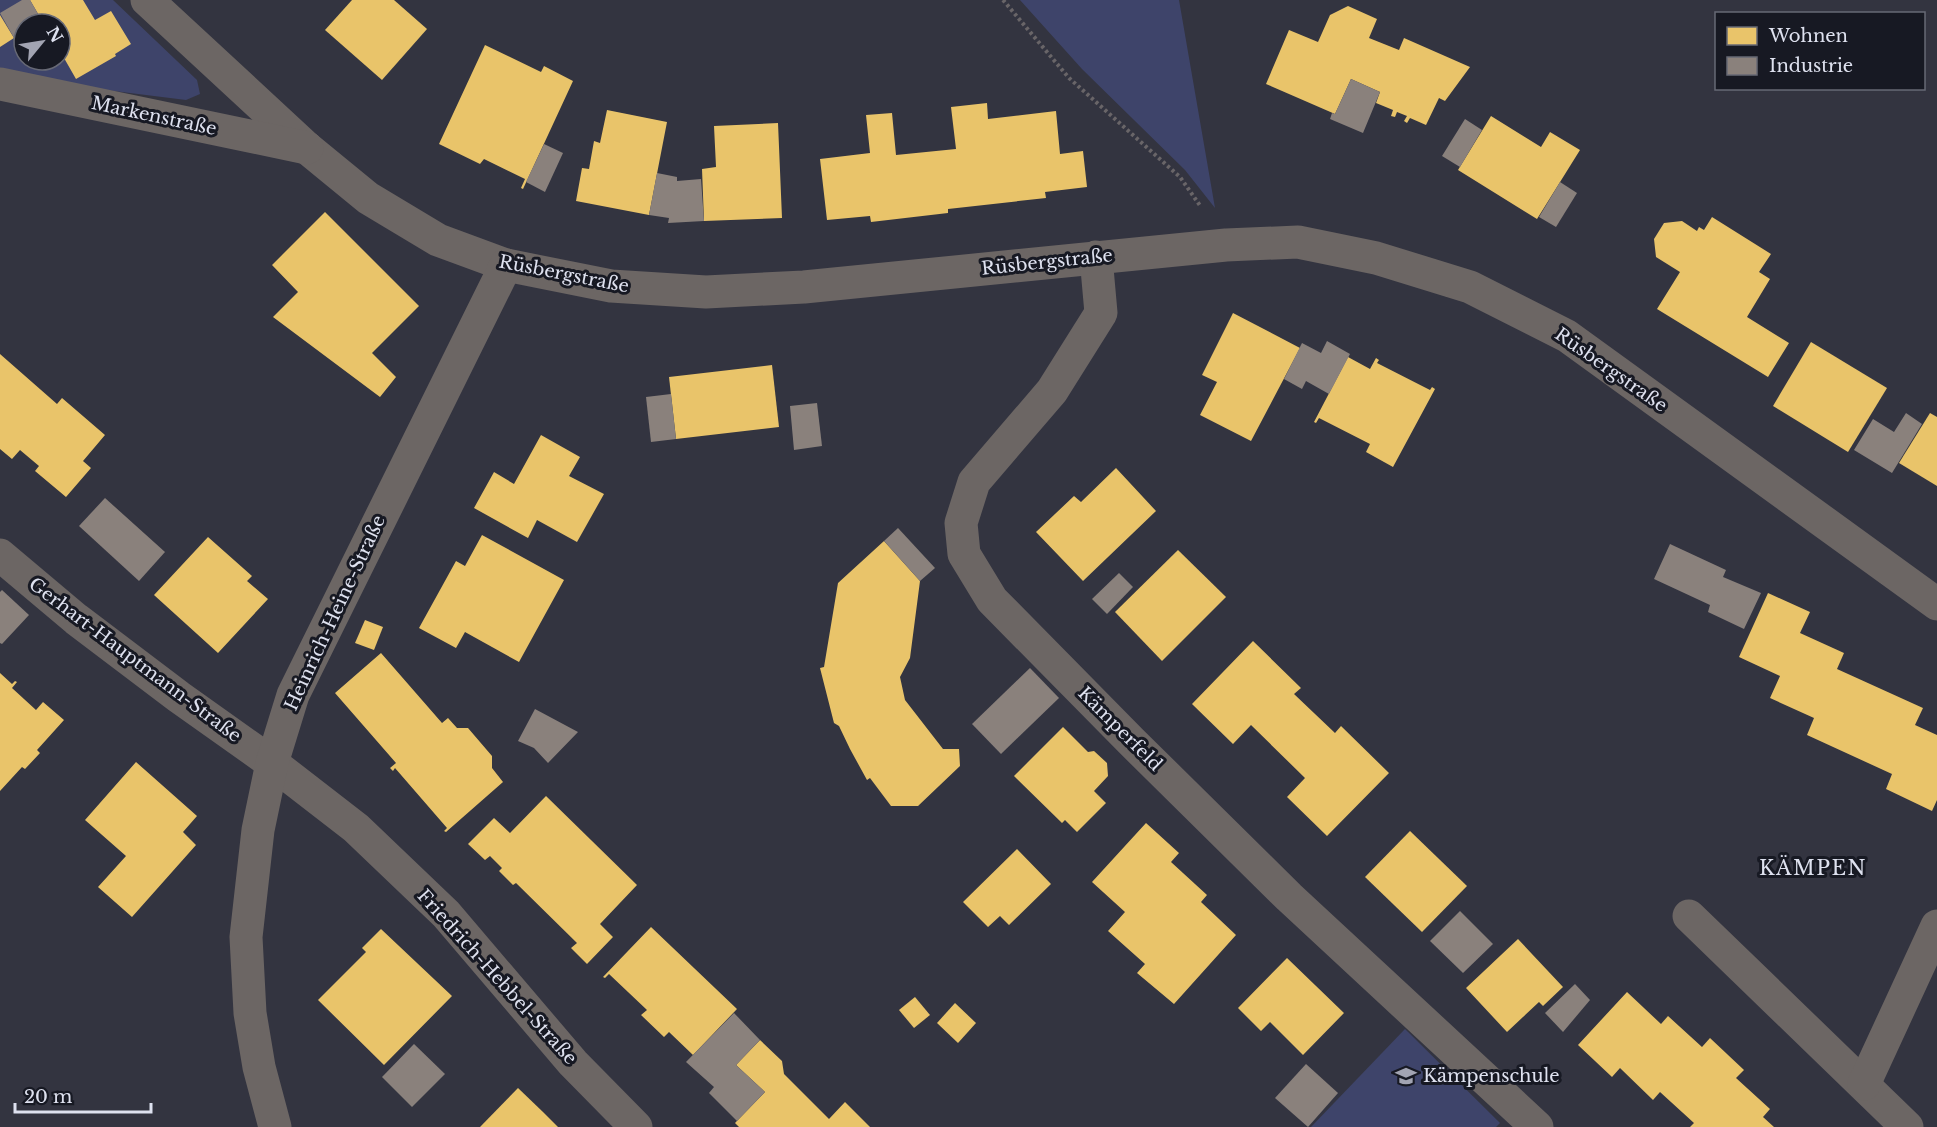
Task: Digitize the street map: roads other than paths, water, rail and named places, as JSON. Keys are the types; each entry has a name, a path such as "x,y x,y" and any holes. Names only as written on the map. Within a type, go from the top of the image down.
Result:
{"street":[{"name":"Rüsbergstraße","path":"147,0 307,148 368,198 438,240 506,265 611,286 706,292 804,287 1226,244 1298,242 1376,258 1470,287 1568,336 1937,604"},
{"name":"Markenstraße","path":"0,84 307,148"},
{"name":"Kämperfeld","path":"1096,257 1101,313 1052,391 974,482 962,523 964,554 992,600 1131,741 1289,897 1537,1127"},
{"name":"Heinrich-Heine-Straße","path":"275,1127 259,1067 250,1013 246,937 258,830 272,763 293,695 506,265"},
{"name":"Gerhart-Hauptmann-Straße","path":"0,555 76,619 179,697 272,763"},
{"name":"Friedrich-Hebbel-Straße","path":"272,763 356,828 446,914 573,1063 636,1127"},
{"path":"1689,916 1907,1127"},
{"path":"1864,1084 1937,926"}],"place":[{"name":"Kämpenschule","path":"1406,1076"}],"district":[{"name":"KÄMPEN","path":"1813,868"}]}
